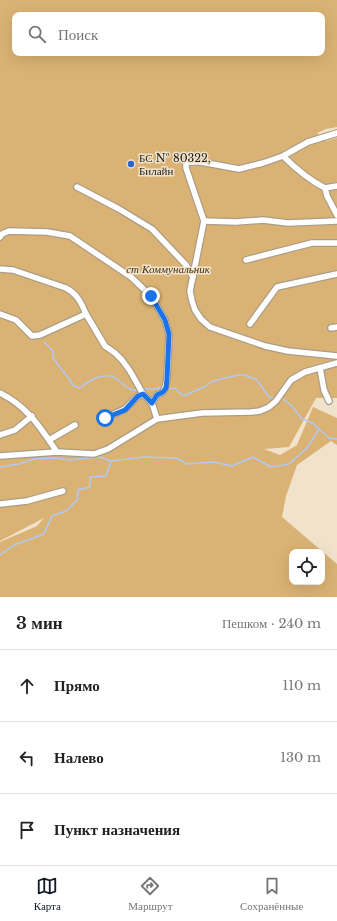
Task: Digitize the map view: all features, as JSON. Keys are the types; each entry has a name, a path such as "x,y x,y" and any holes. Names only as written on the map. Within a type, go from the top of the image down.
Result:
{"street":[{"path":"337,133 308,142 283,156 239,169 201,162 186,162 186,168 204,221 190,291 195,310 201,319 210,327 265,346 337,356"},
{"path":"283,156 297,170 314,182 326,188 337,186"},
{"path":"77,187 119,209 152,229 186,265 193,277"},
{"path":"326,188 327,196 337,215"},
{"path":"204,221 236,222 263,220 288,223 337,221"},
{"path":"0,236 9,231 47,232 70,236 131,277 151,296 165,320 169,334 166,388 163,392 157,395 152,403"},
{"path":"246,260 312,243 337,243"},
{"path":"0,269 13,270 74,292 79,298 86,314 105,346 122,360 143,394 152,403 157,419"},
{"path":"250,324 277,287 337,274"},
{"path":"0,314 16,320 32,336 40,335 86,314"},
{"path":"0,456 57,452 94,454 108,449 157,419 202,413 260,411 269,407 276,401 290,380 305,372 337,363"},
{"path":"320,368 324,390 329,401"},
{"path":"0,393 26,410 32,416 57,452"},
{"path":"105,418 125,410 138,396 143,394"},
{"path":"0,435 14,430 32,416"},
{"path":"49,440 75,425"},
{"path":"0,504 27,501 63,491"}],"green space":[{"name":"ст Коммунальник","path":"0,0 337,0 337,127 326,129 317,133 326,141 337,138 337,398 316,398 289,447 264,449 280,455 297,445 313,407 337,418 337,445 331,441 297,465 286,496 282,517 319,549 289,549 289,585 325,585 325,554 337,564 337,597 0,597 0,542 37,526 44,518 0,541"}],"waterway":[{"path":"44,342 53,351 53,358 74,386 80,388 93,379 109,376 114,377 129,388 137,390"},
{"path":"169,389 175,388 183,396 204,387 213,381 244,375 256,379 269,397 273,398"},
{"path":"144,389 157,389 161,387"},
{"path":"283,399 292,406 301,418 314,424 319,429"},
{"path":"0,555 14,545 44,534 52,516 66,511 77,500 78,490 90,487 90,477 106,476 111,461 144,457 176,458 187,464 214,462 232,466 253,457 271,467 289,464 307,448 319,429 329,438 337,439"},
{"path":"0,467 19,464 34,459 55,458 70,460 100,457 111,461"}],"place":[{"name":"БС № 80322, Билайн","path":"131,164"}],"route":[{"path":"105,418 125,410 138,396 143,394 152,403 157,395 163,392 166,388 169,334 165,320 151,296"}]}
